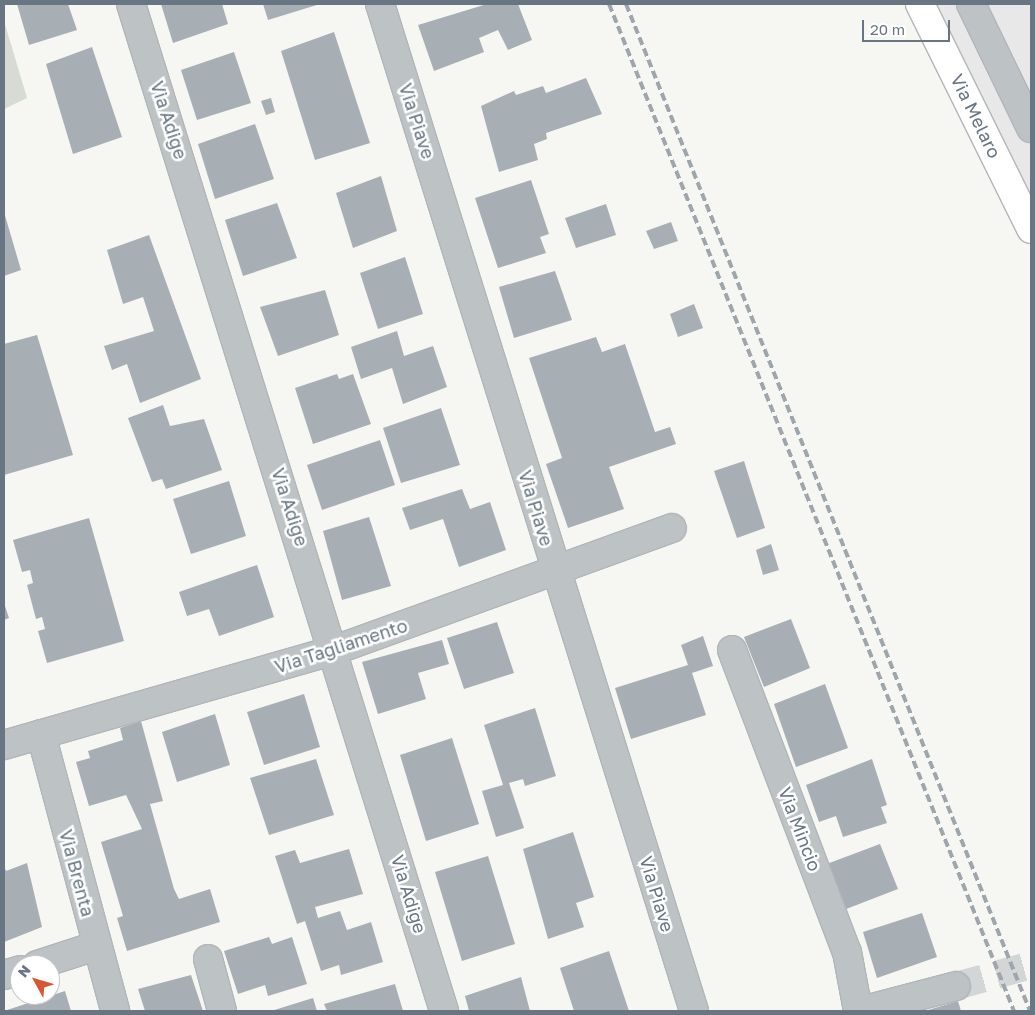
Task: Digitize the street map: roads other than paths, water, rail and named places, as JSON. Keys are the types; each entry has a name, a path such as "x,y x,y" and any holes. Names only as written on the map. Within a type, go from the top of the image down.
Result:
{"main road":[{"name":"Via Melaro","path":"920,4 1031,229"}],"street":[{"name":"Via Adige","path":"131,4 336,650 444,1011"},
{"name":"Via Piave","path":"380,4 694,1011"},
{"path":"971,4 1031,128"},
{"name":"Via Tagliamento","path":"4,745 336,650 556,572 672,528"},
{"name":"Via Mincio","path":"732,650 847,952 860,1011"},
{"name":"Via Brenta","path":"41,734 96,946 116,1011"},
{"path":"60,957 96,946"},
{"path":"208,959 222,1011"},
{"path":"860,1011 956,986"}],"tunnel":[{"path":"956,986 1031,965"}],"railway":[{"path":"609,4 1014,1011"},
{"path":"626,4 1030,1011"}]}
